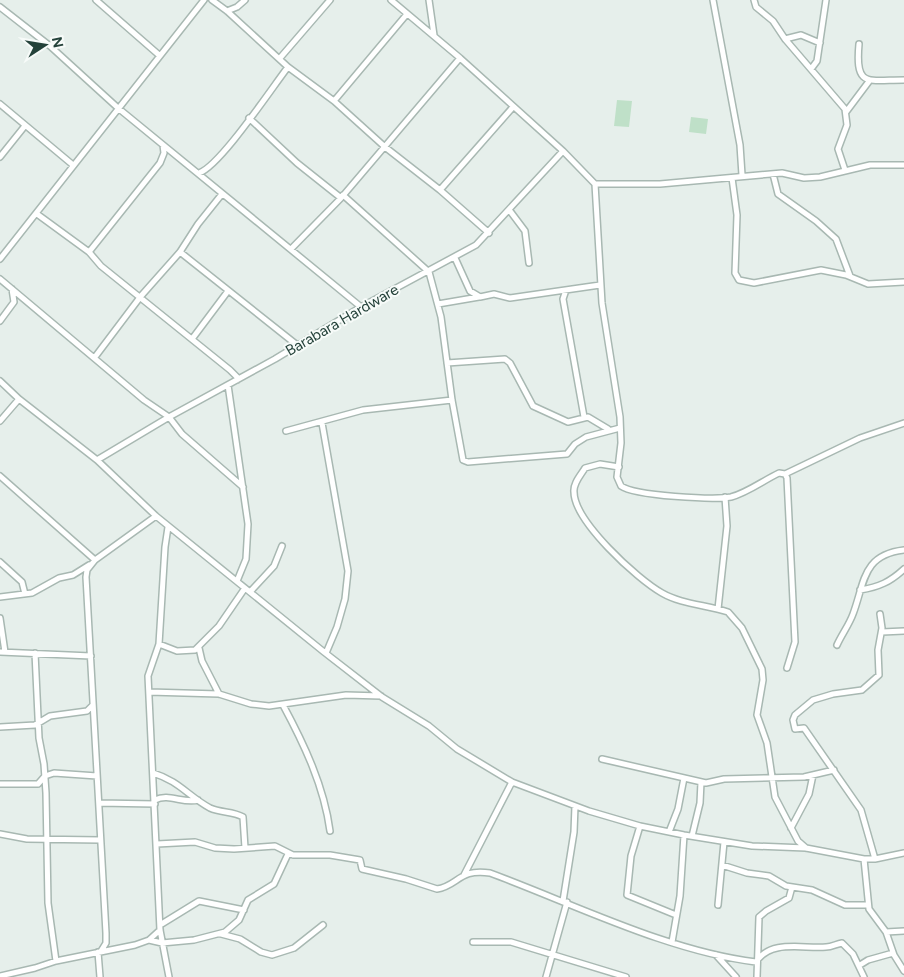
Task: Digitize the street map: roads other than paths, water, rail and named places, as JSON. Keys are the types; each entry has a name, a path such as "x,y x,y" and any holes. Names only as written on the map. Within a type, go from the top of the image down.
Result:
{"street":[{"path":"96,0 159,55"},
{"path":"0,259 204,0"},
{"path":"212,0 227,11 288,67 334,100 385,147 440,190 489,232"},
{"path":"227,11 237,7 245,0"},
{"path":"391,0 460,58 563,151 595,184 600,285 620,428 619,484 633,493 725,497 735,495 779,473 785,474 860,438 904,423"},
{"path":"429,0 434,35"},
{"path":"713,0 741,148 739,157 742,175"},
{"path":"754,0 756,7 773,21 784,39 846,112 847,125 838,150 845,170"},
{"path":"810,69 817,61 826,0"},
{"path":"280,58 326,1"},
{"path":"0,7 50,46 118,108 361,306"},
{"path":"334,100 407,14"},
{"path":"784,39 801,35 820,43"},
{"path":"859,44 858,71 862,76 870,80 904,80"},
{"path":"291,249 342,196 460,58"},
{"path":"199,173 211,167 288,67"},
{"path":"846,112 870,80"},
{"path":"0,104 24,127 73,165"},
{"path":"440,190 513,107"},
{"path":"248,118 296,162 342,196 429,272 438,304 462,457 468,462 567,454 575,444 586,437 608,429 620,428"},
{"path":"0,157 24,127"},
{"path":"89,252 163,157 163,145"},
{"name":"Barabara Hardware","path":"97,460 169,417 298,345 361,306 429,272 476,245 510,211 563,151"},
{"path":"163,157 176,155"},
{"path":"595,184 660,184 732,178 742,175 773,174 810,178 870,165 904,165"},
{"path":"210,184 211,167"},
{"path":"773,174 778,194 816,221 836,239 850,276"},
{"path":"732,178 737,215 735,273 739,280 754,283 812,270 850,276 868,284 904,282"},
{"path":"95,357 141,296 180,252 198,224 222,194"},
{"path":"510,211 526,231 530,262"},
{"path":"37,214 89,252 101,266 141,296 235,374 237,380"},
{"path":"180,252 298,345"},
{"path":"455,258 470,291 480,296"},
{"path":"0,279 144,400 158,407 169,417 182,434 243,487"},
{"path":"438,304 494,294 510,298 600,285"},
{"path":"10,309 14,298 12,289"},
{"path":"566,290 563,299 584,417"},
{"path":"192,338 228,291"},
{"path":"0,321 10,309 21,302 28,302"},
{"path":"447,363 505,359 510,363 533,406 568,422 584,417 590,418 608,429"},
{"path":"0,381 19,400 97,460 168,527 382,697 429,726 458,749 512,782 575,806 640,826 684,835 752,846 806,848 864,859 875,859 904,853"},
{"path":"228,385 248,524 246,559 237,581"},
{"path":"0,421 19,400"},
{"path":"286,431 363,410 452,400"},
{"path":"322,422 348,571 342,608 326,653"},
{"path":"619,467 606,464 588,466 575,483 574,494 579,511 587,524 616,556 661,593 676,599 728,612 737,619 762,669 763,680 757,715 767,743 779,807 798,841 806,848"},
{"path":"785,474 788,481 795,640 786,668"},
{"path":"0,476 93,562"},
{"path":"718,609 728,526 725,497"},
{"path":"0,597 38,591 59,578 73,575 156,516"},
{"path":"168,527 159,644 148,671 160,927 169,977"},
{"path":"250,592 274,566 282,546"},
{"path":"837,645 850,621 865,574 874,563 887,554 904,550"},
{"path":"0,562 22,582 25,594"},
{"path":"93,562 86,577 106,940 100,952 100,977"},
{"path":"860,590 879,587 904,569"},
{"path":"159,644 176,651 190,652 199,648 224,618 245,588"},
{"path":"875,859 863,813 807,730 794,728 793,720 795,715 816,698 862,690 877,679 879,675 879,642 882,632 880,614"},
{"path":"0,618 2,652 91,656"},
{"path":"882,632 904,631"},
{"path":"199,648 202,661 219,694"},
{"path":"35,653 39,723 45,776 48,903 56,961"},
{"path":"149,692 219,694 256,705 283,704 346,695 382,697"},
{"path":"0,727 28,726 39,723 50,716 90,710 94,704"},
{"path":"283,704 319,783 330,831"},
{"path":"602,759 639,766 701,782 724,778 813,775 834,770"},
{"path":"0,784 38,784 45,776 54,773 97,776"},
{"path":"153,773 174,782 198,800 223,814 243,816 245,848"},
{"path":"791,828 809,794 813,775"},
{"path":"670,832 678,809 684,778"},
{"path":"464,874 512,782"},
{"path":"692,836 700,803 701,782"},
{"path":"99,803 155,802 164,796 187,802 198,800"},
{"path":"546,977 554,953 565,902 575,806"},
{"path":"640,826 631,856 627,895 676,915"},
{"path":"0,834 27,839 100,840"},
{"path":"672,942 680,896 684,835"},
{"path":"157,844 196,842 215,848 275,846 288,854 330,855 359,859 362,869 406,879 437,889 464,874 473,872 490,873 672,942 756,962"},
{"path":"718,904 724,842"},
{"path":"2,976 56,961 149,940 162,943 194,940 221,933 240,920 248,900 274,884 288,854"},
{"path":"864,859 867,905 874,919 886,932 893,953 904,971"},
{"path":"722,865 747,873 769,876 792,887 812,890 845,905 867,905"},
{"path":"757,977 759,917 766,910 789,898 792,887"},
{"path":"149,940 160,927 199,901 244,910"},
{"path":"221,933 240,939 261,952 272,955 294,948 323,925"},
{"path":"886,932 904,931"},
{"path":"106,940 115,948"},
{"path":"473,942 511,942 554,953 626,977"},
{"path":"756,962 766,952 783,947 824,947 842,943 850,950 860,965 864,977"},
{"path":"860,965 868,960 893,953"},
{"path":"716,954 736,977"}]}
